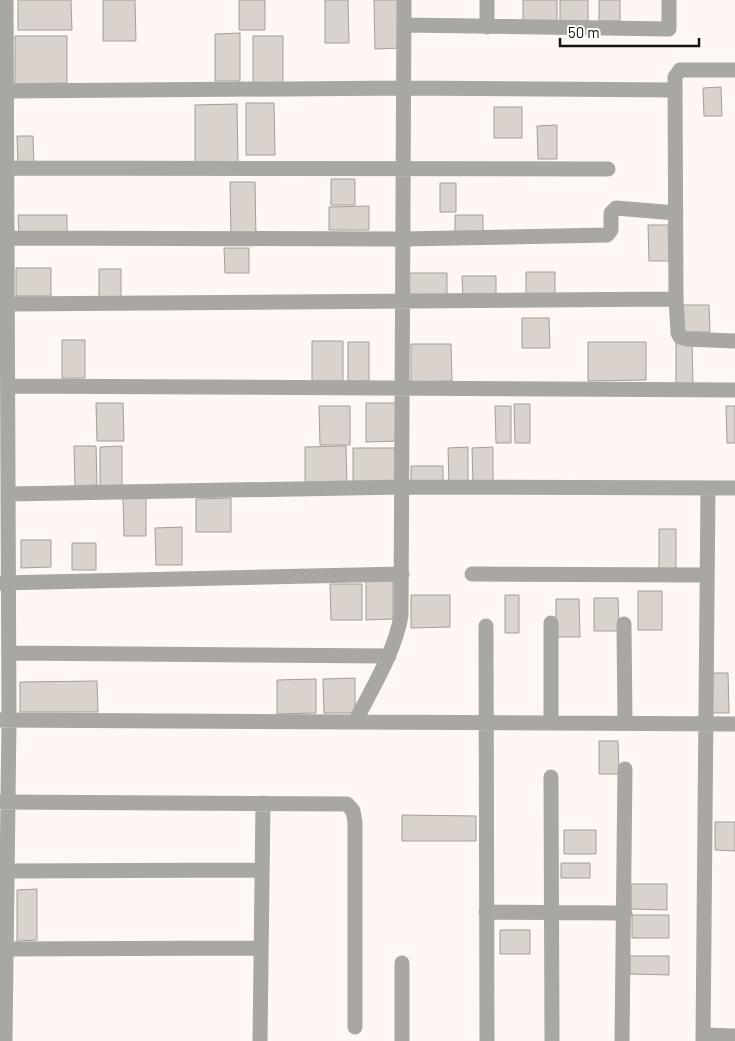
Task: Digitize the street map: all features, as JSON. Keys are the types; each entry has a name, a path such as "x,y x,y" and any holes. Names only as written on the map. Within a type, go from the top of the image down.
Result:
{"street":[{"path":"354,722 389,656 398,635 401,616 404,0"},
{"path":"487,0 487,26"},
{"path":"404,25 669,29 669,0"},
{"path":"0,1041 4,1041 3,897 8,871 4,802 5,720 9,652 4,583 8,494 8,386 4,335 8,304 8,168 4,3"},
{"path":"735,70 680,70 675,77 677,328 680,337 735,341"},
{"path":"5,82 675,90"},
{"path":"8,168 608,169"},
{"path":"8,238 402,239 607,235 610,230 611,213 616,208 676,213"},
{"path":"8,304 676,299"},
{"path":"8,386 735,390"},
{"path":"8,494 403,487 735,488"},
{"path":"708,488 703,1038 735,1036"},
{"path":"4,583 402,574"},
{"path":"472,574 706,575"},
{"path":"551,623 551,723"},
{"path":"624,624 625,723"},
{"path":"486,626 486,1041"},
{"path":"9,652 389,656"},
{"path":"5,720 735,724"},
{"path":"622,1041 625,913 625,769"},
{"path":"551,777 552,1041"},
{"path":"4,802 347,804 353,811 355,822 355,1027"},
{"path":"260,1041 263,803"},
{"path":"8,871 262,870"},
{"path":"486,912 625,913"},
{"path":"3,949 261,948"},
{"path":"402,963 402,1041"}],"building":[{"path":"18,0 71,0 72,30 18,30"},
{"path":"103,0 135,0 136,41 103,41"},
{"path":"239,0 265,0 265,30 239,30"},
{"path":"325,0 348,0 349,43 325,43"},
{"path":"374,0 401,0 401,48 375,49"},
{"path":"523,0 557,0 557,21 523,22"},
{"path":"560,0 588,0 588,21 560,21"},
{"path":"599,0 620,0 620,21 599,21"},
{"path":"240,33 240,81 215,81 215,34"},
{"path":"15,36 67,36 67,83 15,84"},
{"path":"253,36 283,36 283,83 253,84"},
{"path":"721,87 722,116 704,116 703,88"},
{"path":"246,103 274,103 275,155 246,155"},
{"path":"237,104 238,166 195,166 195,105"},
{"path":"494,107 522,107 522,138 494,138"},
{"path":"557,125 557,159 538,159 537,126"},
{"path":"17,136 33,136 34,167 18,167"},
{"path":"331,179 355,179 355,205 331,205"},
{"path":"230,182 255,182 256,238 231,238"},
{"path":"440,183 456,183 456,212 440,212"},
{"path":"369,206 369,230 329,230 329,207"},
{"path":"18,215 67,215 67,235 19,235"},
{"path":"455,215 483,215 483,236 455,236"},
{"path":"648,225 668,225 669,261 649,261"},
{"path":"224,248 249,248 249,273 225,273"},
{"path":"16,268 51,268 51,296 16,296"},
{"path":"99,269 121,269 121,300 99,300"},
{"path":"526,272 555,272 555,296 526,296"},
{"path":"409,273 447,273 447,300 410,301"},
{"path":"462,276 496,276 496,300 463,300"},
{"path":"683,305 709,305 710,332 683,332"},
{"path":"522,318 549,318 550,348 522,348"},
{"path":"62,340 85,340 85,378 62,378"},
{"path":"312,341 343,341 343,381 312,382"},
{"path":"348,342 369,342 369,381 348,381"},
{"path":"588,342 646,342 646,380 588,381"},
{"path":"676,342 692,342 693,384 676,384"},
{"path":"411,344 451,344 452,381 411,382"},
{"path":"96,403 123,403 124,441 97,441"},
{"path":"366,403 397,403 398,441 366,442"},
{"path":"514,404 530,404 530,443 515,443"},
{"path":"319,406 350,406 350,445 320,445"},
{"path":"495,406 511,406 511,443 496,443"},
{"path":"726,406 735,406 735,443 727,443"},
{"path":"74,446 96,446 97,485 75,486"},
{"path":"122,446 122,487 100,487 100,447"},
{"path":"346,446 347,486 305,486 305,447"},
{"path":"468,447 468,484 449,485 448,448"},
{"path":"493,447 493,483 473,483 472,448"},
{"path":"353,448 395,448 395,484 353,484"},
{"path":"411,466 443,466 443,486 411,486"},
{"path":"146,497 146,536 124,536 123,498"},
{"path":"231,498 231,532 196,532 196,499"},
{"path":"182,527 182,565 156,565 155,528"},
{"path":"659,529 676,529 676,569 659,569"},
{"path":"21,540 51,540 51,567 21,568"},
{"path":"72,543 96,543 96,570 72,570"},
{"path":"366,581 393,581 393,619 366,620"},
{"path":"330,584 362,584 362,620 331,620"},
{"path":"638,591 662,591 662,630 638,630"},
{"path":"411,595 450,595 450,627 411,628"},
{"path":"505,595 519,595 519,633 505,633"},
{"path":"594,598 618,598 619,631 594,631"},
{"path":"556,599 579,599 580,637 556,637"},
{"path":"711,673 728,673 729,713 711,713"},
{"path":"355,678 355,713 324,713 323,679"},
{"path":"316,679 316,713 277,714 277,680"},
{"path":"97,681 98,712 20,712 20,682"},
{"path":"599,741 618,741 619,774 599,774"},
{"path":"402,815 476,816 476,841 402,841"},
{"path":"715,822 735,822 735,851 715,850"},
{"path":"564,830 596,830 596,854 564,854"},
{"path":"561,863 590,863 590,878 561,878"},
{"path":"631,884 667,884 667,910 631,909"},
{"path":"37,889 37,940 17,941 17,890"},
{"path":"632,915 669,915 669,938 632,938"},
{"path":"500,930 530,930 530,954 500,954"},
{"path":"630,956 669,956 669,975 630,974"}]}
